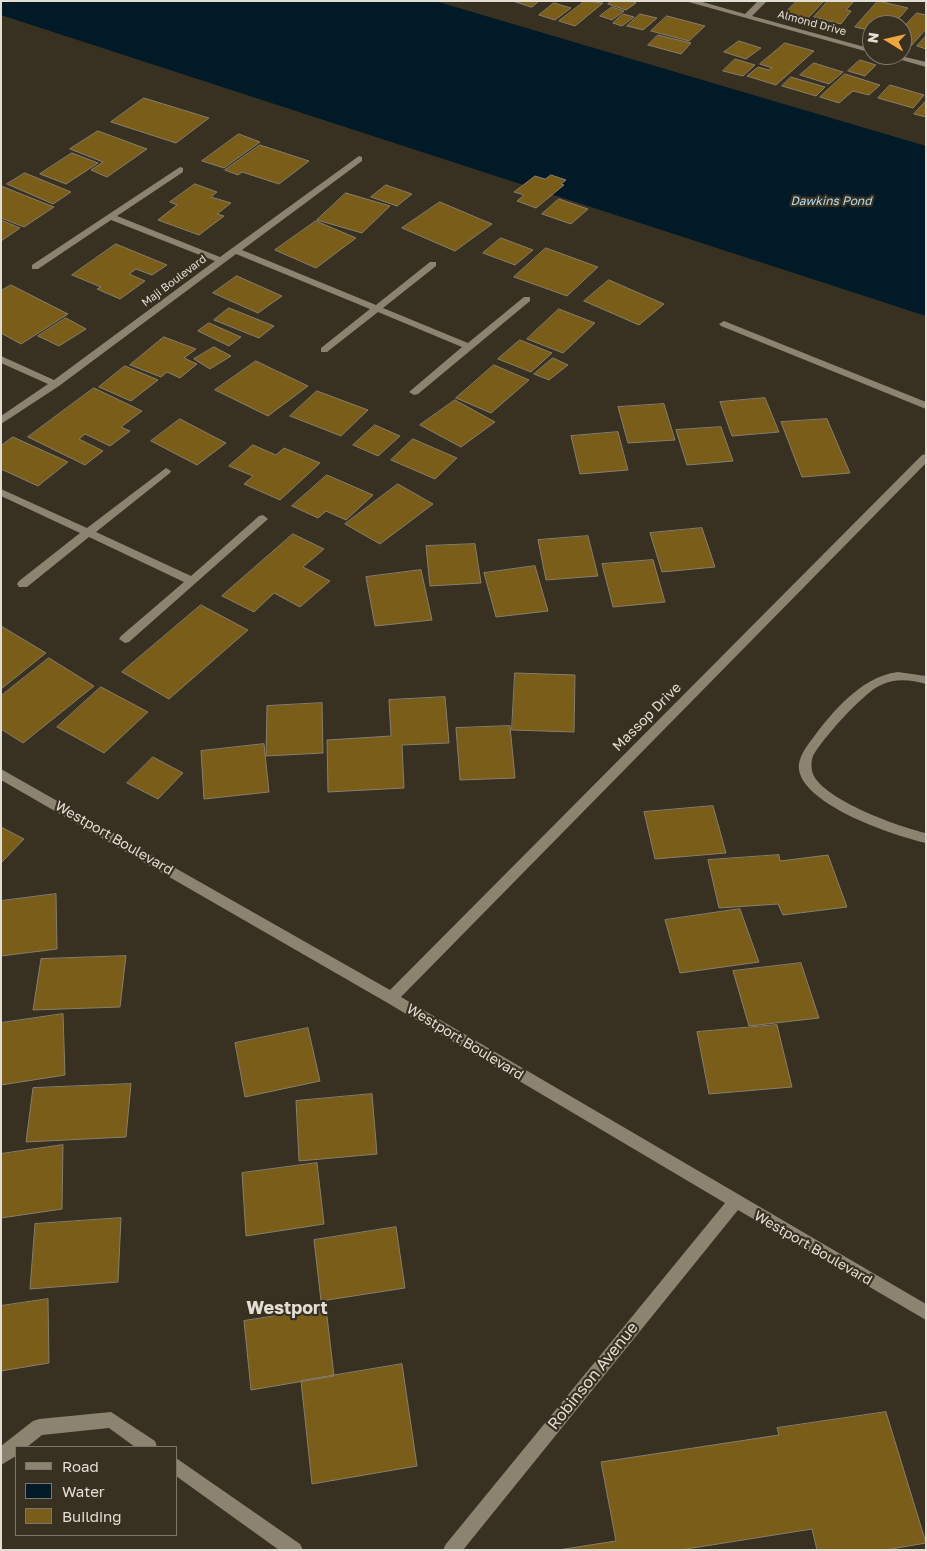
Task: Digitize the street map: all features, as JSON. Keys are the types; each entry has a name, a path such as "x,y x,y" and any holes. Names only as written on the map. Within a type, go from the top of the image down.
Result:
{"street":[{"name":"Almond Drive","path":"689,1 862,48"},
{"path":"746,17 763,1"},
{"path":"912,61 926,65"},
{"name":"Maji Boulevard","path":"1,421 56,384 359,159"},
{"path":"35,267 180,170"},
{"path":"110,217 222,261"},
{"path":"237,251 470,347"},
{"path":"324,350 433,264"},
{"path":"414,392 527,300"},
{"path":"724,324 926,406"},
{"path":"1,359 56,384"},
{"name":"Massop Drive","path":"390,998 926,457"},
{"path":"23,584 166,471"},
{"path":"1,492 192,581"},
{"path":"125,639 263,519"},
{"path":"926,680 897,675 882,679 868,686 814,745 805,759 806,775 816,790 884,826 909,835 926,838"},
{"name":"Westport Boulevard","path":"1,774 390,998 926,1314"},
{"name":"Robinson Avenue","path":"452,1550 735,1202"},
{"path":"1,1457 39,1427 111,1420 148,1446"},
{"path":"178,1467 294,1550"}],"water":[{"name":"Dawkins Pond","path":"1,1 435,1 926,146 926,316 1,15"}],"building":[{"path":"513,1 539,1 532,7"},
{"path":"585,1 603,3 575,26 559,21"},
{"path":"612,1 631,1 636,3 626,10 608,4"},
{"path":"797,1 824,1 808,18 786,12"},
{"path":"828,1 854,1 846,10 851,11 841,24 814,17"},
{"path":"878,1 908,8 902,15 866,15"},
{"path":"554,3 571,8 555,20 539,15"},
{"path":"612,7 624,11 612,20 600,16"},
{"path":"917,13 926,15 926,29 912,45 912,18"},
{"path":"623,14 634,17 622,26 613,23"},
{"path":"640,14 657,18 643,30 627,26"},
{"path":"667,16 705,26 689,41 651,31"},
{"path":"862,19 862,29 855,27"},
{"path":"658,35 691,43 681,54 648,45"},
{"path":"926,36 926,49 917,46"},
{"path":"739,41 761,48 746,59 724,52"},
{"path":"785,43 814,51 776,85 747,76 758,67 769,70 772,68 760,64"},
{"path":"735,59 755,65 743,76 723,71"},
{"path":"860,60 862,61 862,65 876,65 865,76 848,71"},
{"path":"814,63 843,72 829,84 800,75"},
{"path":"845,74 880,85 869,95 853,91 839,103 820,97"},
{"path":"791,77 825,87 816,96 782,86"},
{"path":"890,85 924,95 913,108 878,98"},
{"path":"144,98 209,118 176,143 111,122"},
{"path":"926,101 926,117 914,114"},
{"path":"98,131 147,149 107,177 91,170 103,162 70,149"},
{"path":"239,134 260,142 224,168 202,161"},
{"path":"260,145 309,161 279,184 242,172 238,175 225,170"},
{"path":"72,153 98,163 66,184 40,174"},
{"path":"25,173 71,192 53,204 7,184"},
{"path":"551,175 566,180 561,184 564,185 536,208 517,201 524,195 514,192 535,176 545,179"},
{"path":"195,184 217,192 211,197 231,203 217,214 224,216 199,235 158,220 177,205 170,202"},
{"path":"386,185 412,194 397,206 371,197"},
{"path":"1,186 54,207 24,227 1,218"},
{"path":"346,193 390,206 362,233 317,220"},
{"path":"559,199 588,209 571,224 542,214"},
{"path":"440,202 492,224 455,251 402,228"},
{"path":"1,220 20,228 1,241"},
{"path":"316,221 356,238 316,268 275,250"},
{"path":"501,238 533,250 515,265 483,253"},
{"path":"116,244 167,265 152,275 136,269 129,274 145,281 120,299 97,289 101,287 72,275"},
{"path":"546,248 598,267 567,296 514,277"},
{"path":"237,276 282,296 258,313 213,293"},
{"path":"609,280 664,304 639,325 584,301"},
{"path":"11,285 68,314 21,344 1,333 1,291"},
{"path":"229,308 274,326 259,338 214,320"},
{"path":"559,309 595,323 563,353 527,339"},
{"path":"66,318 86,329 59,346 38,336"},
{"path":"209,323 241,337 229,346 198,331"},
{"path":"164,337 196,349 184,358 197,364 180,378 167,372 161,377 130,365"},
{"path":"520,340 552,353 531,372 498,359"},
{"path":"214,347 231,356 210,369 194,359"},
{"path":"553,358 568,365 549,380 534,374"},
{"path":"256,361 308,386 268,416 215,390"},
{"path":"494,365 529,380 491,413 456,398"},
{"path":"125,366 158,380 131,401 99,387"},
{"path":"94,388 142,411 121,427 130,431 110,446 85,434 79,439 103,451 85,465 28,437"},
{"path":"317,391 368,410 341,436 290,416"},
{"path":"765,398 779,432 732,436 720,402"},
{"path":"455,400 495,422 461,447 420,425"},
{"path":"664,404 675,440 628,443 618,407"},
{"path":"180,419 226,443 197,465 151,441"},
{"path":"827,419 850,473 802,477 781,422"},
{"path":"375,425 400,436 378,456 353,445"},
{"path":"721,427 733,461 687,465 676,430"},
{"path":"618,432 628,470 580,474 571,436"},
{"path":"13,437 68,462 38,486 1,469 1,446"},
{"path":"413,439 457,458 435,479 391,460"},
{"path":"253,445 276,455 284,448 320,463 280,500 244,484 253,476 229,466"},
{"path":"327,475 373,495 346,520 326,511 318,518 292,506"},
{"path":"398,484 433,504 380,544 345,524"},
{"path":"702,528 715,567 662,572 650,533"},
{"path":"293,534 324,549 303,567 330,581 300,607 274,593 254,612 222,596"},
{"path":"588,536 598,576 546,580 538,540"},
{"path":"475,544 481,583 430,586 426,546"},
{"path":"653,560 665,602 613,607 602,564"},
{"path":"535,566 548,611 496,617 484,573"},
{"path":"421,570 432,620 375,626 366,577"},
{"path":"201,605 248,630 169,699 122,672"},
{"path":"1,626 46,653 1,689"},
{"path":"49,658 94,686 23,743 1,729 1,696"},
{"path":"515,673 575,675 574,732 512,730"},
{"path":"101,687 148,712 104,753 57,727"},
{"path":"445,697 449,743 402,745 404,788 328,792 327,740 391,736 389,700"},
{"path":"322,703 323,753 266,756 267,706"},
{"path":"510,726 515,778 460,780 456,728"},
{"path":"264,744 269,792 204,799 201,751"},
{"path":"153,757 183,773 158,799 127,783"},
{"path":"713,806 726,853 655,859 644,812"},
{"path":"1,827 24,839 1,863"},
{"path":"779,855 780,861 828,855 847,907 783,915 778,904 719,908 708,860"},
{"path":"56,894 57,949 1,956 1,901"},
{"path":"740,909 759,962 680,973 665,920"},
{"path":"126,956 120,1007 33,1010 41,959"},
{"path":"801,963 819,1018 749,1026 733,971"},
{"path":"63,1014 65,1075 1,1085 1,1023"},
{"path":"777,1025 792,1087 709,1094 697,1032"},
{"path":"308,1028 320,1081 245,1097 235,1043"},
{"path":"131,1084 126,1137 26,1142 33,1088"},
{"path":"372,1094 377,1154 299,1161 296,1101"},
{"path":"63,1145 62,1209 1,1218 1,1154"},
{"path":"317,1163 324,1224 246,1236 242,1173"},
{"path":"121,1218 118,1282 30,1289 35,1224"},
{"path":"396,1227 405,1288 321,1301 314,1240"},
{"path":"48,1299 49,1363 1,1371 1,1306"},
{"path":"326,1308 334,1376 251,1390 244,1321"},
{"path":"402,1364 417,1466 312,1484 301,1381"},
{"path":"886,1412 926,1543 885,1550 817,1550 812,1529 680,1550 558,1550 616,1541 601,1462 779,1435 777,1428"}],"district":[{"name":"Westport","path":"287,1308"}]}
